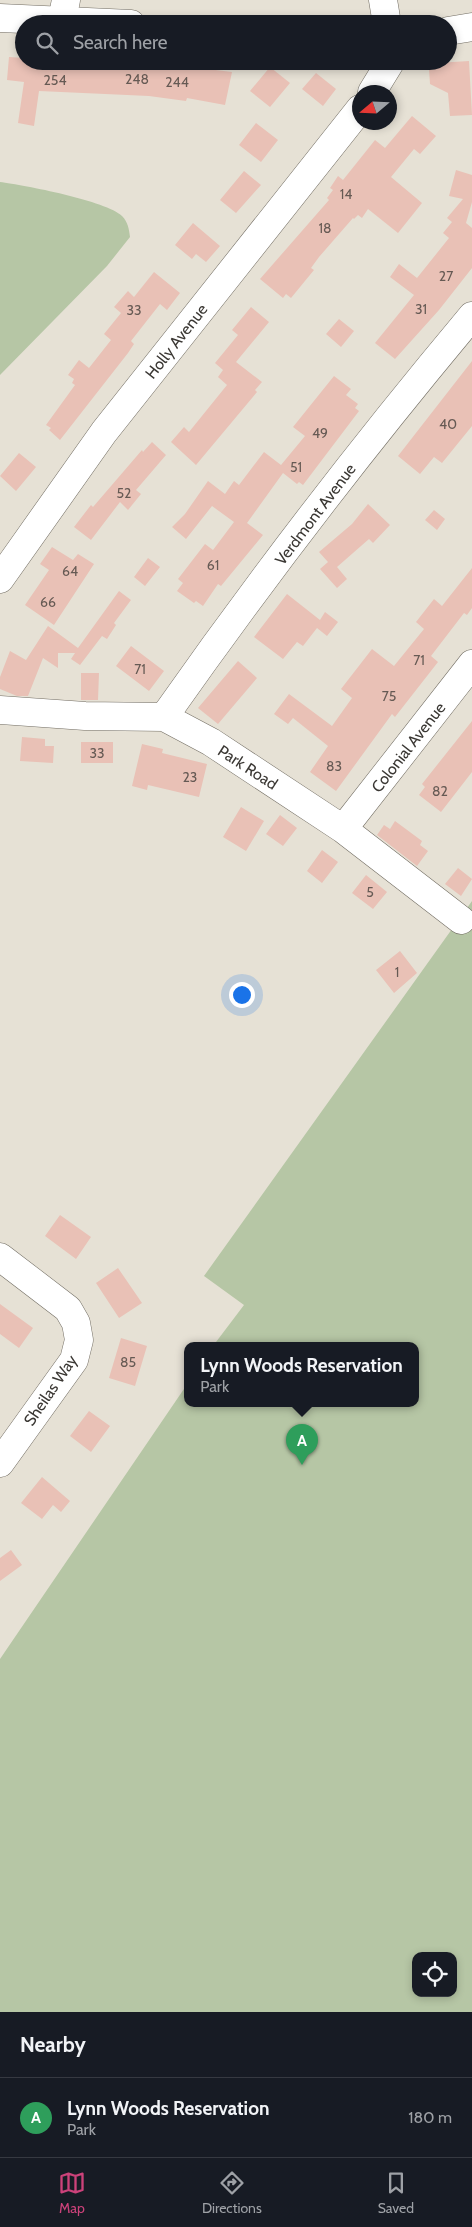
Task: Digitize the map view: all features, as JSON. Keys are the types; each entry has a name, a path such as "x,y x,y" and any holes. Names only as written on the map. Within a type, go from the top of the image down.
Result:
{"street":[{"path":"383,0 386,15"},
{"path":"24,15 64,10 88,15"},
{"path":"0,18 15,16"},
{"path":"457,30 472,27"},
{"path":"376,85 385,70"},
{"name":"Holly Avenue","path":"0,579 104,432 352,119"},
{"name":"Verdmont Avenue","path":"164,717 220,638 370,441 472,316"},
{"name":"Colonial Avenue","path":"344,829 472,664"},
{"name":"Park Road","path":"0,710 84,716 164,717 211,742 344,829 461,920"},
{"name":"Sheilas Way","path":"0,1257 68,1309 76,1323 79,1340 74,1360 0,1463"}],"green space":[{"path":"0,182 64,194 113,210 126,221 130,237 107,266 0,375"},
{"path":"472,901 472,2012 0,2012 0,1659 184,1389 184,1407 419,1407 419,1342 216,1342 244,1305 204,1276"}],"building":[{"path":"9,57 15,57 15,70 216,70 232,72 225,105 187,98 186,101 149,96 39,91 34,126 18,123 24,82 7,80"},
{"path":"469,61 472,115 450,116 448,93 430,84 429,70 457,70 457,62"},
{"path":"268,70 274,70 290,83 270,107 250,91"},
{"path":"316,73 336,89 323,106 302,89"},
{"path":"412,116 436,136 420,154 414,149 391,177 422,203 398,233 368,209 362,218 358,215 353,218 319,257 311,268 314,270 291,298 286,294 283,298 260,279 329,200 327,198 333,190 330,188 338,176 343,180 375,140 385,148"},
{"path":"256,123 278,140 261,162 239,145"},
{"path":"456,170 472,175 472,202 466,223 472,228 472,268 439,310 395,359 375,343 414,295 390,277 399,264 417,278 449,238 443,233 452,222 447,218 463,199 449,196"},
{"path":"244,171 261,185 236,213 220,200"},
{"path":"193,223 220,246 206,262 196,254 192,259 175,245"},
{"path":"154,272 180,293 167,310 160,304 131,341 134,344 128,353 60,440 49,430 51,428 46,425 75,385 72,383 74,379 68,375 79,360 89,368 111,340 104,334 121,313 114,307 128,291 134,297"},
{"path":"251,307 269,322 236,362 262,382 255,390 257,392 196,465 171,442 184,427 189,432 227,385 218,377 223,370 215,363 238,335 232,330"},
{"path":"339,319 354,331 341,347 326,334"},
{"path":"472,361 472,426 442,463 434,457 420,474 398,456"},
{"path":"334,376 351,389 346,395 358,404 355,408 359,411 303,485 299,482 297,484 283,473 247,523 263,535 221,586 218,584 203,606 196,601 194,603 177,591 183,583 178,579 205,544 213,550 234,522 212,506 186,539 172,527 185,514 208,481 225,494 234,481 239,485 264,452 281,465 305,436 293,427"},
{"path":"152,442 166,455 136,490 141,494 128,510 120,502 91,540 74,527 91,505 93,507 142,450 143,452"},
{"path":"19,453 36,467 16,491 0,476"},
{"path":"368,504 390,525 373,543 369,539 337,567 347,579 337,588 320,569 328,562 319,552 352,524"},
{"path":"434,510 445,519 437,530 425,520"},
{"path":"52,547 73,560 78,554 94,564 54,625 25,605 49,570 40,564"},
{"path":"148,558 160,567 145,586 134,577"},
{"path":"472,568 472,608 467,615 464,613 431,656 438,662 395,717 392,714 336,791 310,772 328,746 293,718 288,724 274,714 289,694 332,726 352,698 341,689 372,649 394,666 424,629 416,622 434,599 442,606"},
{"path":"119,591 131,600 114,623 116,625 107,639 102,636 80,665 71,659 75,653 58,653 58,668 43,658 28,696 17,696 0,689 0,677 10,651 26,660 48,626 78,648"},
{"path":"287,594 320,620 325,612 338,622 327,636 317,628 303,646 297,642 283,659 254,637"},
{"path":"131,646 164,671 149,691 116,666"},
{"path":"238,661 257,678 218,724 198,708"},
{"path":"81,673 99,673 98,700 81,700"},
{"path":"472,721 472,772 441,812 419,795 425,787 422,784"},
{"path":"22,737 45,739 45,746 54,746 53,763 20,761"},
{"path":"81,742 113,742 113,763 81,763"},
{"path":"142,744 163,749 162,753 207,764 199,797 148,785 147,790 132,786"},
{"path":"241,807 264,821 246,851 223,837"},
{"path":"280,815 297,828 283,846 266,834"},
{"path":"395,821 422,841 420,845 428,851 417,866 377,835 384,825 390,829"},
{"path":"322,850 338,862 322,883 307,871"},
{"path":"458,868 472,879 461,896 445,884"},
{"path":"366,875 387,892 373,909 352,893"},
{"path":"400,951 417,973 394,993 376,970"},
{"path":"60,1215 91,1237 76,1259 45,1236"},
{"path":"118,1268 142,1303 119,1318 96,1283"},
{"path":"0,1304 33,1328 19,1348 0,1334"},
{"path":"121,1338 147,1346 135,1386 109,1378"},
{"path":"89,1411 110,1426 91,1452 70,1436"},
{"path":"42,1477 70,1501 61,1512 53,1505 42,1519 21,1503"},
{"path":"11,1550 22,1565 0,1581 0,1558"}],"place":[{"name":"Lynn Woods Reservation","path":"302,1465"}]}
